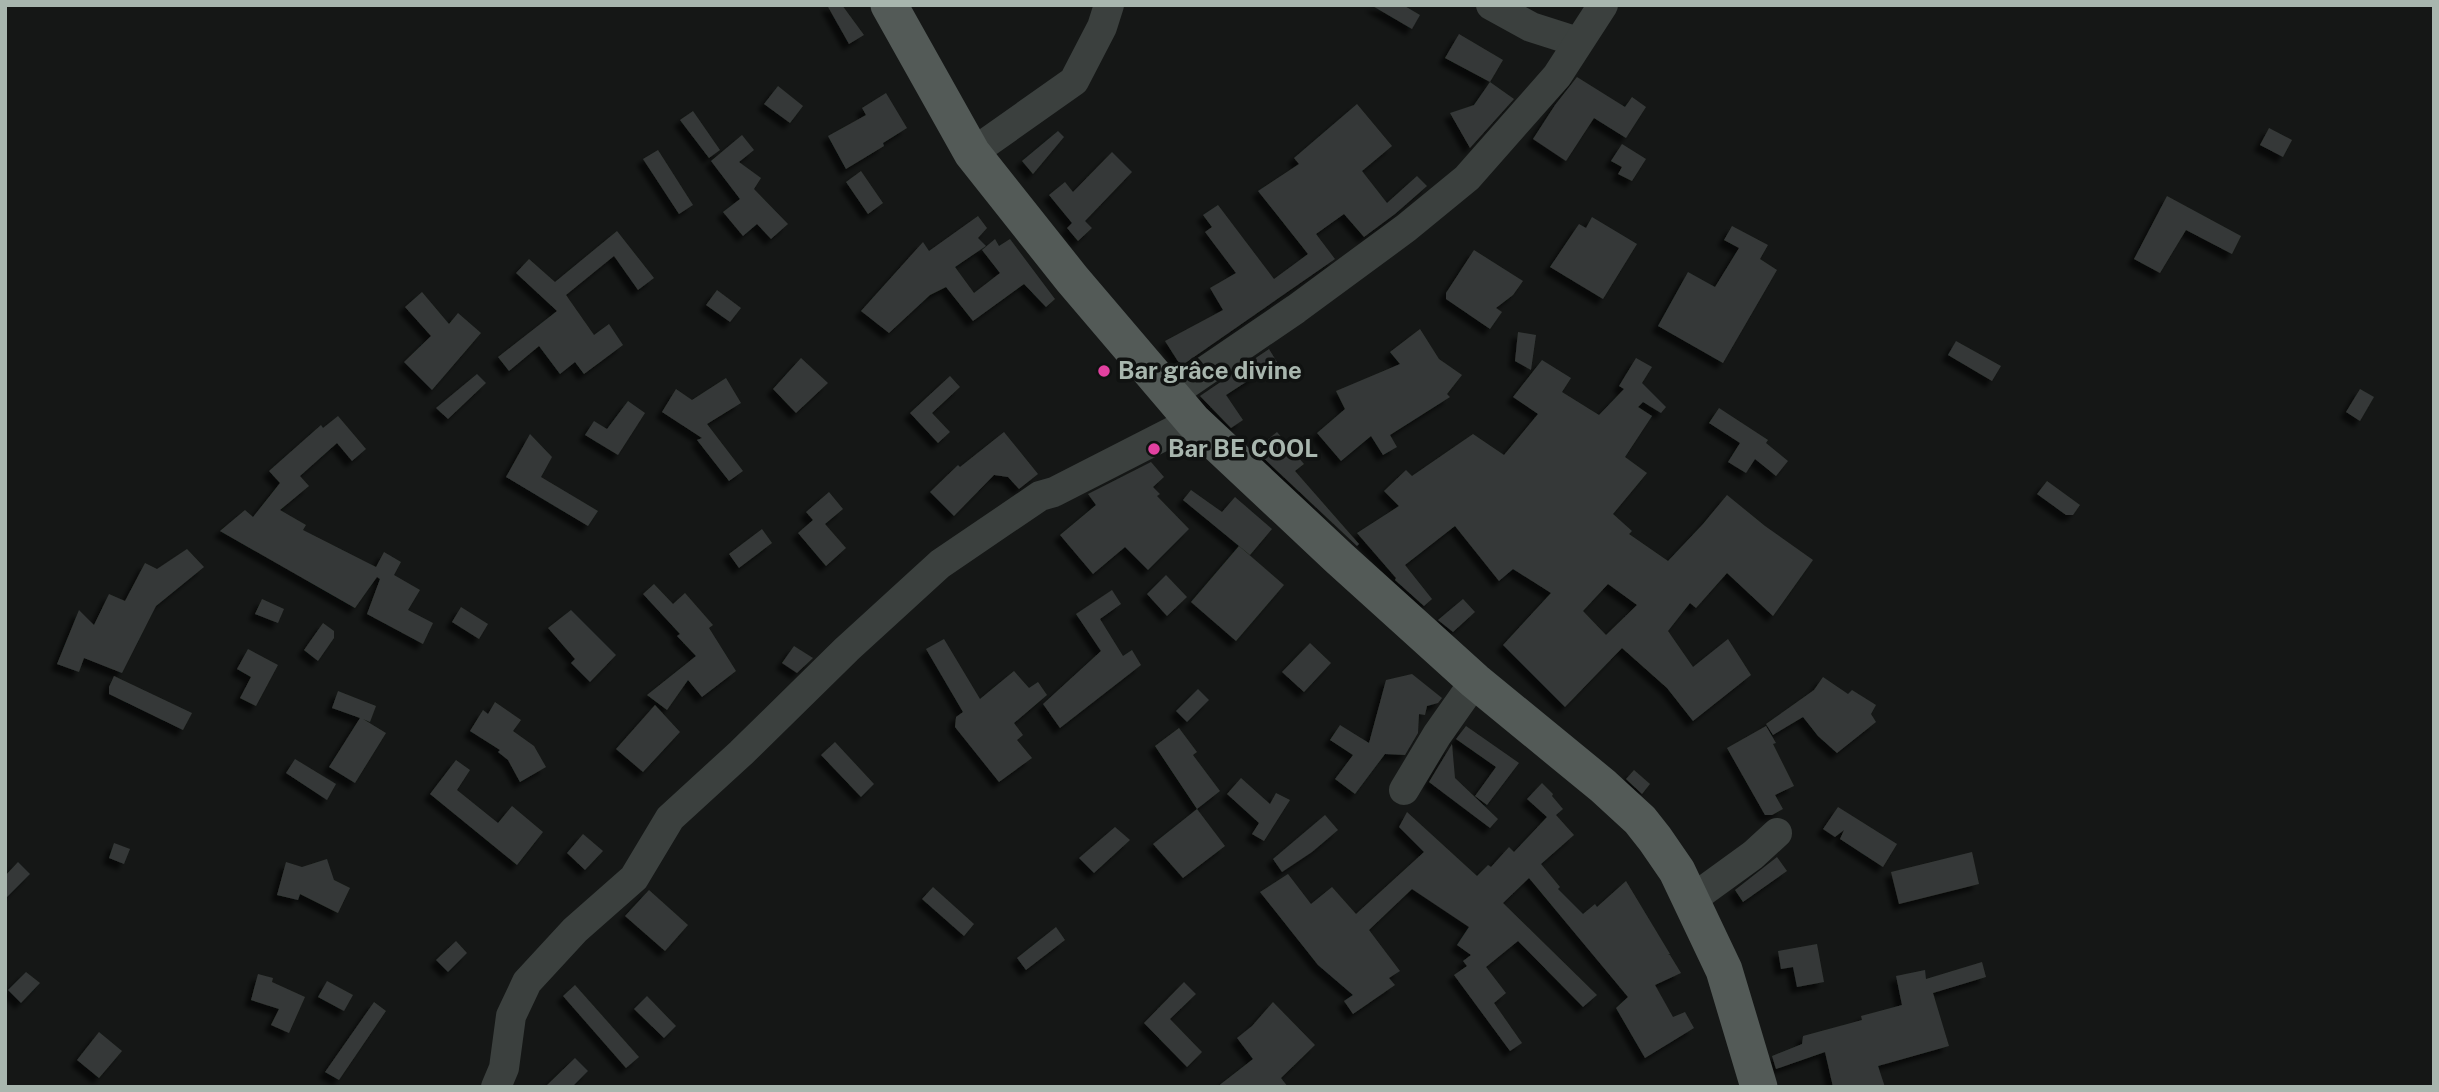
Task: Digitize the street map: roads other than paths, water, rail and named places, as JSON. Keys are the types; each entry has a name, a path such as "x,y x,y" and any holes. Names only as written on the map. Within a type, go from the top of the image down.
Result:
{"main road":[{"path":"889,5 972,153 1072,279 1181,408 1339,558 1475,681 1603,786 1640,820 1677,871 1724,970 1759,1087"}],"street":[{"path":"972,153 1074,81 1102,27 1109,5"},
{"path":"1491,5 1531,27 1578,42"},
{"path":"496,1087 504,1068 511,1016 527,982 575,930 635,878 670,818 847,649 956,552 1040,496 1054,492 1181,408 1296,309 1406,228 1467,178 1557,76 1603,5"},
{"path":"1404,790 1437,735 1475,681"},
{"path":"1691,900 1753,855 1777,833"}],"place":[{"name":"Bar grâce divine","path":"1104,371"},
{"name":"Bar BE COOL","path":"1154,449"}]}
